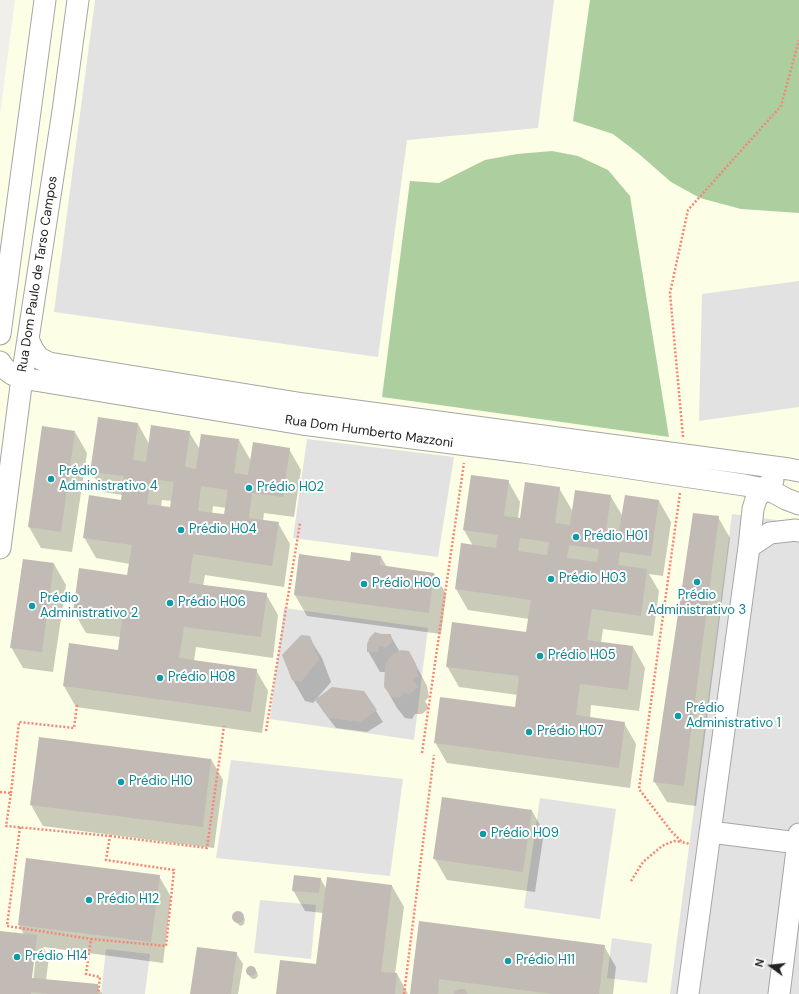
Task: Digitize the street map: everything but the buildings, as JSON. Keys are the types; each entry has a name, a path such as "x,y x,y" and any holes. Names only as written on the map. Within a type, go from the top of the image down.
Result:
{"street":[{"path":"0,334 45,0"},
{"name":"Rua Dom Paulo de Tarso Campos","path":"0,548 22,378 63,112 78,0"},
{"name":"Rua Dom Humberto Mazzoni","path":"28,339 39,358 48,363 304,404 755,465 796,469"},
{"name":"Rua Dom Humberto Mazzoni","path":"0,362 4,368 12,374 22,378 302,424 467,445 764,488 799,504"},
{"path":"688,994 753,509 756,499 764,488 774,479 796,469"},
{"path":"749,547 770,533 796,530 799,531"},
{"path":"709,840 798,839 778,994"}],"path":[{"path":"685,455 670,293 688,210 782,106 799,40"},
{"path":"422,753 467,445"},
{"path":"682,476 639,789 671,831 682,842"},
{"path":"266,731 300,523"},
{"path":"77,705 74,728 19,722 6,826 110,836 207,848 224,726"},
{"path":"404,994 434,755"},
{"path":"0,792 11,793"},
{"path":"20,827 8,926 91,939 166,946 174,870 106,860 110,836"},
{"path":"631,881 643,862 662,846 674,841 696,845 709,840"},
{"path":"91,939 86,974 100,977 98,994"}],"shaded area":[{"path":"15,0 799,0 799,994 0,994 0,115"},
{"path":"95,0 554,0 538,128 407,140 378,357 54,312"},
{"path":"799,281 799,407 699,421 702,294"},
{"path":"307,439 454,457 438,557 293,538"},
{"path":"732,514 799,523 799,994 670,994"},
{"path":"284,608 428,628 414,740 270,719"},
{"path":"231,760 403,779 390,876 216,858"},
{"path":"540,798 616,809 600,919 524,908"},
{"path":"260,900 316,905 311,959 254,953"},
{"path":"612,938 652,944 647,983 607,978"},
{"path":"106,949 150,954 145,994 101,994"}],"green space":[{"path":"590,0 799,0 799,213 741,209 700,198 671,182 613,134 573,121"},
{"path":"552,151 578,156 608,170 630,196 669,437 382,397 410,181 439,183 485,160 517,154"}],"place":[{"name":"Prédio Administrativo 4","path":"51,479"},
{"name":"Prédio H02","path":"249,488"},
{"name":"Prédio H04","path":"181,530"},
{"name":"Prédio H01","path":"576,537"},
{"name":"Prédio H03","path":"551,579"},
{"name":"Prédio Administrativo 3","path":"697,582"},
{"name":"Prédio H00","path":"364,584"},
{"name":"Prédio H06","path":"170,603"},
{"name":"Prédio Administrativo 2","path":"32,606"},
{"name":"Prédio H05","path":"540,656"},
{"name":"Prédio H08","path":"160,678"},
{"name":"Prédio Administrativo 1","path":"678,716"},
{"name":"Prédio H07","path":"529,732"},
{"name":"Prédio H10","path":"121,782"},
{"name":"Prédio H09","path":"483,834"},
{"name":"Prédio H12","path":"89,900"},
{"name":"Prédio H14","path":"17,957"},
{"name":"Prédio H11","path":"508,961"}]}
